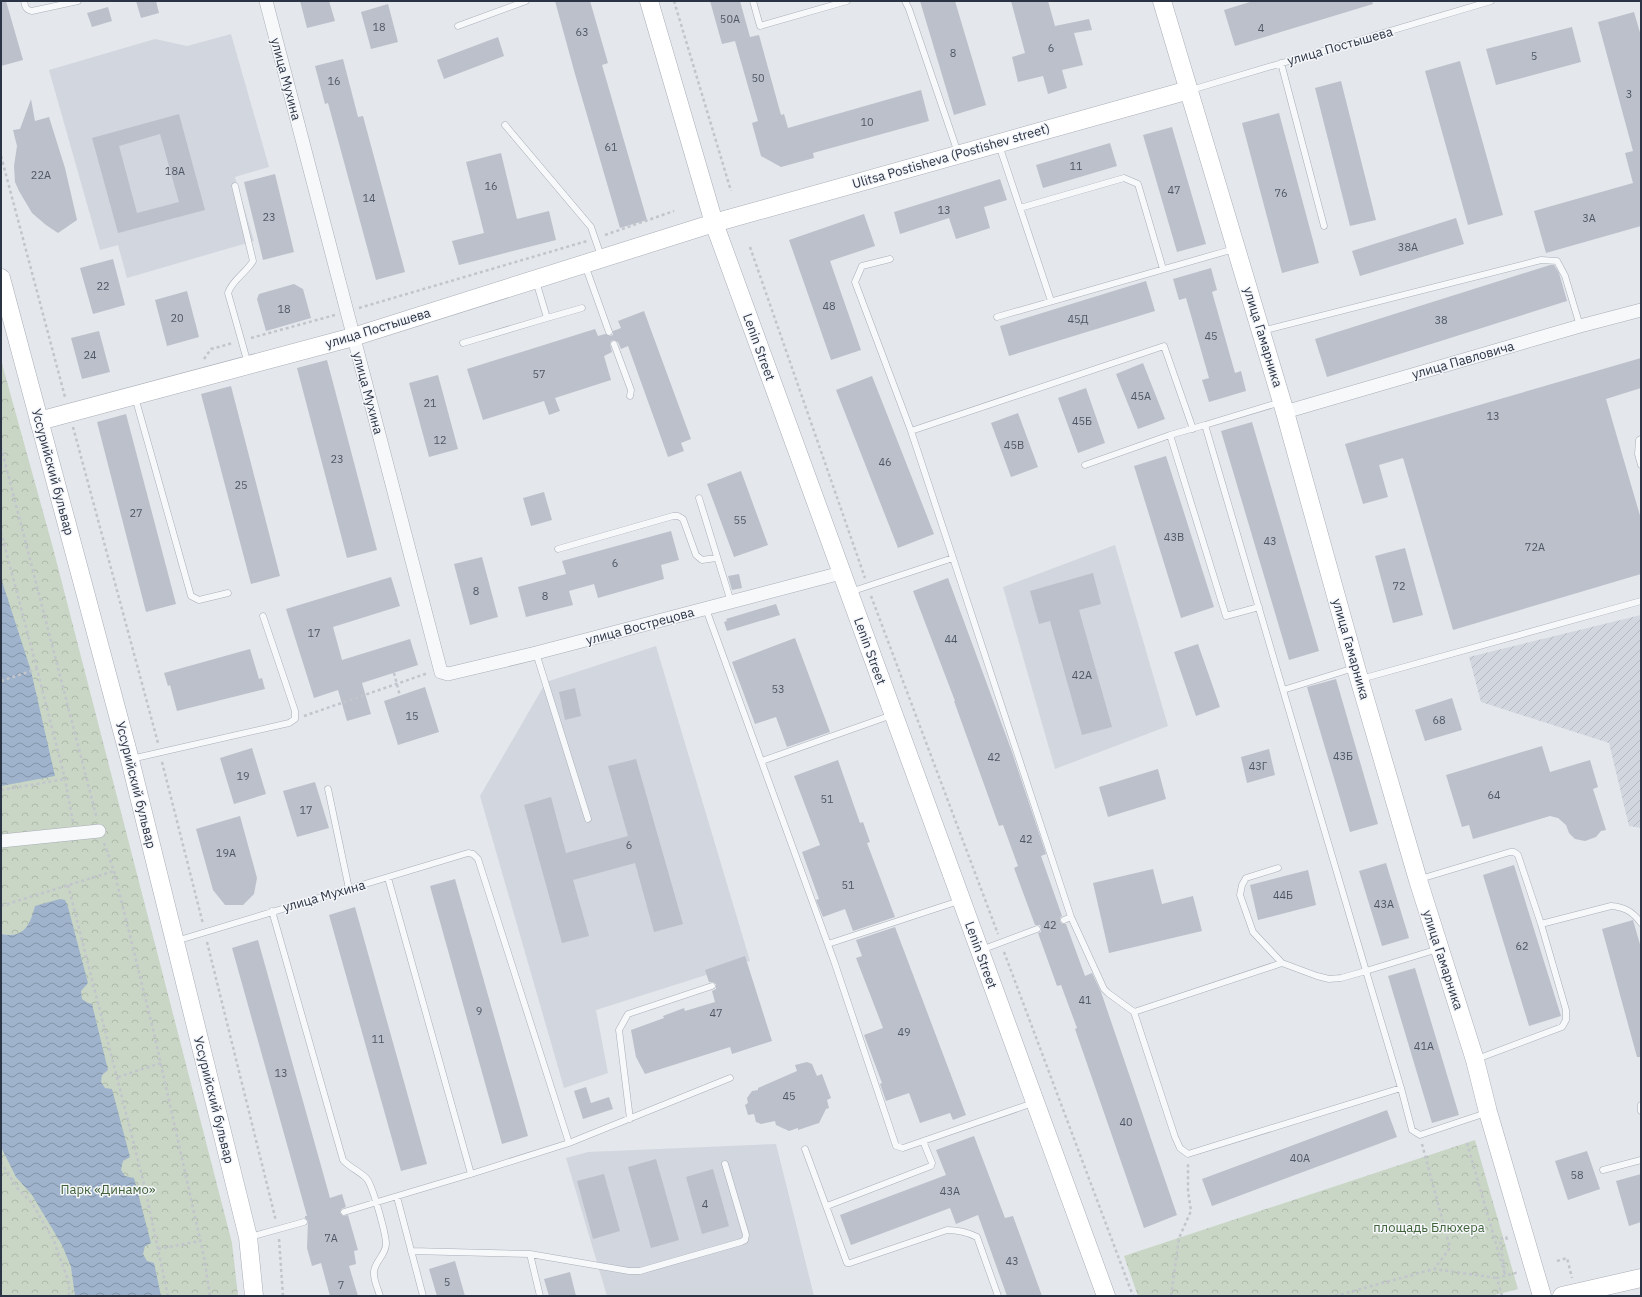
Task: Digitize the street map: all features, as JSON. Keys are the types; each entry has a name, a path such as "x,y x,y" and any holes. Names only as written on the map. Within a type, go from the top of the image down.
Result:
{"street":[{"name":"улица Мухина","path":"266,1 440,668"},
{"name":"Lenin Street","path":"649,1 714,222 892,715 980,950 1034,1102 1106,1296"},
{"name":"улица Гамарника","path":"1162,1 1261,331 1438,948 1475,1060 1488,1112 1542,1296"},
{"name":"Ulitsa Postisheva (Postishev street)","path":"714,222 1189,90"},
{"name":"улица Постышева","path":"39,421 71,404 134,396 353,337 714,222"},
{"name":"Уссурийский бульвар","path":"1,278 130,760 248,1237 254,1296"},
{"name":"улица Павловича","path":"1283,407 1641,310"},
{"name":"улица Вострецова","path":"440,668 442,672 448,674 536,653 841,573"},
{"path":"1,841 100,831"},
{"path":"1562,1296 1641,1278"}],"lane":[{"path":"24,1 25,7 32,11 74,1"},
{"path":"458,26 526,1"},
{"path":"753,1 760,26 847,1"},
{"path":"904,1 909,9 958,154"},
{"name":"улица Постышева","path":"1189,90 1491,1"},
{"path":"1281,63 1324,226"},
{"path":"505,125 591,227 602,258"},
{"path":"998,143 1051,300"},
{"path":"1020,208 1124,178 1138,184 1164,269"},
{"path":"235,186 253,261 250,267 230,286 228,294 248,365"},
{"path":"997,317 1051,300 1236,248"},
{"path":"890,259 862,266 855,282 911,431 1071,917 1104,989 1134,1012 1175,1137 1180,1148 1188,1154 1401,1088"},
{"path":"1261,331 1541,260 1557,261 1566,276 1580,326"},
{"path":"584,264 609,332"},
{"path":"535,279 547,318"},
{"path":"463,343 582,308"},
{"path":"614,344 631,390 630,396"},
{"path":"911,431 1164,346 1193,429"},
{"path":"134,396 191,596 199,600 228,593"},
{"path":"1086,465 1170,435 1205,425 1283,407"},
{"path":"1205,425 1401,1088 1412,1130 1420,1135 1488,1112"},
{"path":"1170,435 1226,616 1259,607"},
{"path":"1641,438 1639,440 1638,454 1641,465"},
{"path":"699,498 716,558 731,602"},
{"path":"558,549 673,516 678,516 683,519 696,555 702,560 716,558"},
{"path":"849,593 953,558"},
{"path":"1283,690 1358,673 1641,601"},
{"path":"706,609 828,944 896,1146 903,1148 1034,1102"},
{"path":"130,760 289,723 295,719 295,711 262,616"},
{"path":"536,653 588,819"},
{"path":"762,761 892,715"},
{"path":"328,789 349,889"},
{"path":"1418,880 1514,852 1518,855 1541,924 1566,1010 1566,1020 1562,1027 1475,1060"},
{"name":"улица Мухина","path":"175,942 272,911 388,878 468,853 473,854 478,859 569,1143"},
{"path":"1278,868 1246,878 1242,885 1240,895 1254,932 1282,964 1329,979 1341,978 1438,948"},
{"path":"388,878 471,1174"},
{"path":"828,944 960,900"},
{"path":"1541,924 1611,906 1620,906 1630,910 1641,923"},
{"path":"272,911 343,1160 348,1166 366,1178 370,1184 376,1203 386,1245 373,1273 380,1296"},
{"path":"1064,920 1071,917"},
{"path":"980,950 1037,929"},
{"path":"1134,1012 1282,964"},
{"path":"630,1119 619,1030 628,1014 712,986"},
{"path":"344,1212 569,1143 730,1078"},
{"path":"1641,1105 1641,1111"},
{"path":"827,1206 931,1166 932,1163 923,1141"},
{"path":"805,1150 848,1264 947,1230 958,1230 977,1237 998,1296"},
{"path":"1603,1170 1641,1160"},
{"path":"411,1251 530,1254 629,1272 640,1271 745,1240 746,1235 725,1164"},
{"path":"397,1197 423,1296"},
{"path":"248,1237 304,1222"},
{"path":"530,1254 540,1296"}],"path":[{"path":"674,1 731,191"},
{"path":"1,156 65,398 71,404 205,932 278,1229 283,1296"},
{"path":"198,361 205,359 211,349 347,312 595,238 674,211"},
{"path":"750,247 868,587 1133,1296"},
{"path":"1,447 100,831 114,871 161,1062 200,1241 210,1296"},
{"path":"1,532 65,779 75,833"},
{"path":"295,719 440,668"},
{"path":"1,681 37,669"},
{"path":"394,673 400,696"},
{"path":"1,790 65,779"},
{"path":"1,906 114,871"},
{"path":"68,885 118,1077 168,1296"},
{"path":"118,1077 161,1062"},
{"path":"1420,1135 1450,1248 1434,1269"},
{"path":"1467,1143 1505,1275"},
{"path":"1171,1296 1179,1238 1191,1211 1188,1191 1188,1154"},
{"path":"1,1162 18,1190 32,1203 54,1240 69,1283 70,1296"},
{"path":"1505,1275 1500,1239 1506,1237 1509,1244"},
{"path":"158,1249 200,1241"},
{"path":"1557,1261 1567,1258 1572,1278"},
{"path":"1335,1296 1434,1269 1497,1278 1517,1272"},
{"path":"1497,1278 1502,1296"}],"shaded area":[{"path":"231,34 269,167 235,177 254,241 127,278 118,245 100,250 49,70 155,39 187,46"},
{"path":"1115,545 1168,726 1055,769 1003,587"},
{"path":"1641,615 1641,828 1629,826 1609,743 1481,702 1469,657"},
{"path":"656,646 750,961 596,1010 608,1073 564,1088 480,796 546,682"},
{"path":"776,1144 814,1296 607,1296 566,1158 588,1152"}],"green space":[{"name":"Парк «Динамо»","path":"1,360 53,548 232,1243 238,1296 1,1296"},
{"name":"площадь Блюхера","path":"1475,1140 1518,1289 1491,1296 1138,1296 1124,1256"}],"water":[{"path":"1,578 31,671 55,776 1,786"},
{"path":"60,899 65,900 68,907 88,983 81,991 82,999 92,1004 108,1070 102,1075 101,1082 105,1088 112,1089 130,1157 123,1161 121,1170 125,1176 134,1178 151,1243 145,1246 143,1254 147,1261 154,1263 161,1296 75,1296 71,1267 62,1245 32,1195 16,1177 1,1147 1,934 9,935 21,932 28,925 35,906"}],"building":[{"path":"1,1 6,1 23,60 1,66"},
{"path":"136,1 156,1 159,13 141,18"},
{"path":"300,1 329,1 335,21 307,28"},
{"path":"555,1 590,1 608,63 602,65 647,220 620,228"},
{"path":"710,1 740,1 750,37 759,35 781,115 784,114 788,128 921,90 929,121 813,153 814,158 781,167 761,156 752,123 758,121 735,41 722,44"},
{"path":"920,1 955,1 986,105 954,115"},
{"path":"1011,1 1048,1 1055,26 1089,19 1092,30 1074,33 1083,65 1062,70 1067,88 1048,94 1043,76 1018,82 1012,57 1025,53"},
{"path":"1253,1 1372,1 1373,4 1235,46 1224,10"},
{"path":"388,4 398,42 371,49 361,12"},
{"path":"108,7 112,21 92,27 87,13"},
{"path":"1634,12 1641,36 1641,226 1546,253 1534,211 1633,183 1625,153 1633,151 1598,22"},
{"path":"1572,27 1581,62 1496,85 1486,49"},
{"path":"498,37 504,56 444,79 437,60"},
{"path":"343,59 358,117 363,116 405,272 376,280 328,103 325,104 315,66"},
{"path":"1460,61 1503,215 1468,225 1425,71"},
{"path":"1341,81 1376,220 1350,226 1315,88"},
{"path":"31,99 35,121 49,117 65,168 77,220 58,233 32,213 15,182 14,166 17,146 13,130 20,129"},
{"path":"1279,113 1319,263 1282,273 1242,123"},
{"path":"179,114 205,210 118,233 92,138","holes":["160,134 179,202 137,213 119,146"]},
{"path":"1172,127 1206,244 1177,252 1143,135"},
{"path":"1110,143 1117,166 1043,188 1036,165"},
{"path":"501,153 517,219 549,211 556,240 459,265 452,241 484,233 466,162"},
{"path":"275,174 294,252 263,260 244,182"},
{"path":"1000,179 1007,200 984,207 990,228 956,239 949,218 900,234 894,212"},
{"path":"864,214 875,246 830,261 861,350 831,360 789,240"},
{"path":"1456,218 1464,244 1360,276 1352,251"},
{"path":"113,259 125,305 93,314 80,268"},
{"path":"1554,265 1559,273 1567,301 1327,377 1315,339"},
{"path":"1211,268 1217,290 1212,292 1235,373 1241,371 1246,391 1209,402 1202,380 1209,378 1186,298 1179,300 1173,279"},
{"path":"1146,281 1155,311 1009,356 1000,326"},
{"path":"294,284 303,289 311,318 266,331 257,299 259,294"},
{"path":"187,291 199,337 167,346 155,300"},
{"path":"644,311 691,439 681,443 684,451 668,457 628,346 621,349 618,342 614,340 611,341 610,344 612,352 604,356 611,380 555,398 560,411 549,415 544,401 483,420 467,369 595,329 598,336 605,334 610,336 613,335 613,331 621,328 618,321"},
{"path":"99,331 110,372 82,379 71,338"},
{"path":"1641,358 1641,388 1606,399 1641,519 1641,574 1453,630 1403,458 1379,465 1388,497 1363,504 1345,444"},
{"path":"327,360 377,550 347,558 297,368"},
{"path":"1143,363 1165,419 1138,429 1116,374"},
{"path":"438,375 458,449 429,457 409,383"},
{"path":"872,376 934,534 898,548 836,390"},
{"path":"231,386 280,576 251,584 201,394"},
{"path":"1086,388 1105,443 1078,453 1058,398"},
{"path":"1018,413 1038,467 1011,477 991,423"},
{"path":"126,414 176,604 146,612 97,422"},
{"path":"1252,422 1319,651 1289,660 1221,431"},
{"path":"1166,456 1214,607 1181,618 1134,466"},
{"path":"741,471 768,545 734,557 707,484"},
{"path":"544,492 552,520 531,526 523,498"},
{"path":"671,531 679,560 661,565 664,579 598,598 594,584 569,591 573,605 526,617 518,587 566,574 562,561"},
{"path":"1405,548 1423,615 1393,623 1375,556"},
{"path":"482,557 498,617 470,625 454,564"},
{"path":"1093,573 1101,604 1079,610 1112,727 1082,735 1050,621 1039,624 1030,591"},
{"path":"739,574 742,588 732,590 728,576"},
{"path":"391,577 400,606 333,627 342,660 410,639 418,665 362,683 371,714 347,721 338,690 314,698 286,609"},
{"path":"948,578 1012,752 1046,854 1041,856 1062,916 1060,921 1062,924 1066,924 1085,976 1092,973 1101,992 1177,1215 1144,1228 1075,1029 1077,1028 1061,985 1057,986 1038,933 1041,932 1040,925 1035,925 1014,868 1018,866 1003,825 999,826 955,701 913,591"},
{"path":"776,604 780,615 727,631 724,622 727,621 726,619"},
{"path":"795,638 830,732 787,747 776,717 755,724 732,662"},
{"path":"1198,644 1220,707 1196,716 1174,652"},
{"path":"250,649 259,679 262,678 265,689 177,711 170,685 168,686 164,673"},
{"path":"1336,679 1378,824 1350,832 1307,687"},
{"path":"425,687 439,732 398,745 384,701"},
{"path":"575,688 581,716 565,720 559,692"},
{"path":"1452,698 1462,730 1425,741 1415,710"},
{"path":"1542,746 1550,772 1590,760 1598,787 1593,789 1606,830 1601,831 1596,837 1585,841 1575,839 1569,833 1566,825 1558,818 1550,816 1473,839 1469,825 1462,827 1446,775"},
{"path":"252,748 266,794 234,804 220,758"},
{"path":"1269,749 1275,775 1247,783 1241,757"},
{"path":"636,759 683,924 654,932 635,863 573,880 589,936 562,943 524,805 551,797 566,853 628,836 608,766"},
{"path":"838,760 860,823 863,822 870,842 867,843 895,917 853,931 845,909 823,917 816,900 819,899 802,852 820,845 794,776"},
{"path":"1158,769 1166,799 1108,817 1099,787"},
{"path":"315,782 329,828 297,837 283,791"},
{"path":"240,816 257,878 254,894 243,905 225,905 213,890 196,829"},
{"path":"1386,863 1409,938 1382,946 1359,871"},
{"path":"1514,865 1561,1016 1529,1026 1483,875"},
{"path":"1153,869 1162,904 1193,896 1202,931 1109,953 1093,883"},
{"path":"1308,870 1316,905 1258,920 1250,885"},
{"path":"455,879 528,1136 502,1144 430,886"},
{"path":"355,907 427,1164 401,1171 329,915"},
{"path":"1633,920 1641,948 1641,1057 1637,1057 1602,929"},
{"path":"895,927 966,1115 953,1120 950,1113 920,1123 909,1093 886,1101 880,1084 882,1083 864,1035 883,1028 856,958 862,956 856,940"},
{"path":"258,940 330,1198 342,1194 346,1207 341,1209 340,1213 343,1216 348,1215 358,1250 354,1251 356,1264 349,1266 358,1296 330,1296 321,1263 312,1266 307,1248 308,1221 305,1216 307,1216 232,948"},
{"path":"745,956 772,1041 732,1054 730,1047 645,1074 636,1057 631,1030 664,1018 663,1016 684,1008 685,1011 715,1002 712,991 716,989 716,984 709,982 705,970"},
{"path":"1415,968 1459,1115 1432,1123 1388,976"},
{"path":"807,1062 812,1064 817,1076 822,1074 831,1098 827,1100 829,1108 826,1109 819,1123 798,1130 798,1128 789,1131 776,1125 775,1121 761,1124 756,1122 754,1114 748,1115 745,1105 748,1103 747,1098 752,1091 758,1090 758,1088 797,1071 795,1065"},
{"path":"586,1087 591,1103 609,1097 613,1109 583,1119 574,1091"},
{"path":"1387,1110 1397,1137 1212,1206 1202,1179"},
{"path":"974,1136 1005,1218 1013,1216 1042,1296 1007,1296 978,1215 956,1224 950,1208 851,1245 840,1215 946,1175 936,1150"},
{"path":"1587,1151 1600,1189 1568,1200 1555,1161"},
{"path":"656,1159 679,1240 651,1248 628,1167"},
{"path":"713,1169 729,1226 702,1234 686,1177"},
{"path":"604,1174 620,1231 593,1239 577,1181"},
{"path":"1641,1174 1641,1222 1629,1226 1616,1181"},
{"path":"455,1261 465,1296 437,1296 429,1269"},
{"path":"570,1272 576,1296 549,1296 544,1279"}]}
